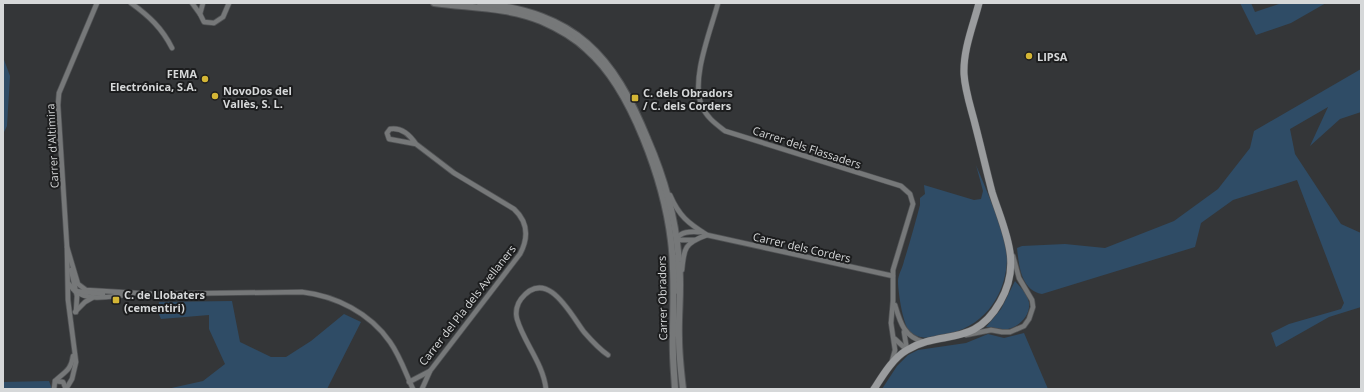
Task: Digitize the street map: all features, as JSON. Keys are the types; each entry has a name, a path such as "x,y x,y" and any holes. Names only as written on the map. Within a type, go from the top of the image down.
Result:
{"main road":[{"path":"874,389 891,364 907,350 926,342 958,336 983,323 991,316 1001,300 1010,275 1010,246 991,185 964,75 967,46 979,3"}],"street":[{"name":"Carrer d'Altimira","path":"74,292 68,283 58,118 59,93 97,3"},
{"path":"131,3 149,16 165,34 172,48"},
{"path":"192,3 204,22 214,23 223,17 229,3"},
{"path":"200,14 203,3"},
{"name":"Carrer Obradors","path":"436,3 513,13 527,17 555,29 587,49 618,86 644,142 662,197 671,240 676,337 675,389"},
{"path":"458,3 481,6 486,9 504,6"},
{"path":"480,3 504,6 554,21 580,38 610,67 626,90 656,158 665,186 676,238 681,280"},
{"name":"Carrer dels Flassaders","path":"718,3 701,65 698,88 701,106 710,119 725,130 902,186 910,194 913,204 893,270 892,323 895,350 891,364"},
{"path":"504,6 505,9 513,10 513,13"},
{"path":"527,17 543,17 552,24 555,29 564,30 575,37 580,38"},
{"path":"586,43 610,70 652,155 656,158"},
{"name":"Carrer del Pla dels Avellaners","path":"409,382 430,371 520,254 527,232 520,214 514,209 454,173 416,144 407,141 389,139 388,133 390,129 401,130 412,138 416,144"},
{"name":"Carrer dels Corders","path":"665,186 675,207 684,220 707,235 893,276"},
{"path":"662,197 666,202 672,232 676,238 679,240 695,240"},
{"path":"674,293 677,286 674,242 680,234 688,232 702,232"},
{"path":"682,389 676,337 682,256 688,245 707,235"},
{"path":"958,336 987,330 1010,332 1024,326 1030,320 1033,306 1032,300 1019,278 1010,246"},
{"name":"Carrer d'Altimira","path":"67,248 71,266 76,312"},
{"name":"Carrer d'Altimira","path":"71,266 78,284 84,293"},
{"path":"546,389 541,370 516,317 519,302 530,291 538,289 544,290 558,296 588,337 608,355"},
{"name":"Carrer d'Altimira","path":"66,389 75,370 76,362 72,319 68,300 74,292"},
{"path":"74,292 112,292 132,294"},
{"path":"84,293 92,298 132,294 302,292 322,295 348,304 377,326 390,341 413,389"},
{"name":"Carrer d'Altimira","path":"72,319 76,312 92,298"},
{"name":"Carrer dels Flassaders","path":"893,301 904,330 907,350"},
{"path":"904,330 910,336 926,342"},
{"path":"894,339 907,350"},
{"name":"Carrer d'Altimira","path":"55,381 66,373 72,363 74,353"},
{"path":"422,389 430,371"},
{"path":"54,389 55,381 63,382 66,389"}],"shaded area":[{"path":"1240,3 1251,3 1255,12 1282,3 1326,3 1291,23 1256,35"},
{"path":"3,57 10,76 7,126 3,134"},
{"path":"1361,69 1361,112 1340,119 1310,146 1328,107 1290,129 1295,154 1341,224 1361,233 1361,307 1329,317 1276,347 1271,333 1289,324 1341,309 1344,303 1297,180 1233,200 1201,223 1195,247 1042,294 1035,292 1025,282 1020,269 1017,248 1022,246 1065,244 1105,248 1174,221 1218,189 1250,148 1254,131"},
{"path":"976,165 996,213 1007,252 1007,261 1002,288 989,310 980,319 969,326 932,338 919,337 911,333 903,317 898,281 920,205 920,198 925,194 924,185 974,200 981,199 983,191"},
{"path":"1015,281 1028,299 1029,309 1025,318 1017,325 1008,329 986,327 1001,309"},
{"path":"232,301 240,342 271,357 286,357 311,341 344,314 361,322 327,389 167,389 203,381 225,364 209,329 209,315 161,319 158,312 159,302"},
{"path":"1024,333 1048,389 882,389 897,366 908,355 918,350 966,343 988,334 1004,338"},
{"path":"49,381 52,389 3,389 3,382"}],"place":[{"name":"LIPSA","path":"1029,56"},
{"name":"FEMA Electrónica, S.A.","path":"205,79"},
{"name":"NovoDos del Vallès, S. L.","path":"215,96"},
{"name":"C. dels Obradors / C. dels Corders","path":"635,98"},
{"name":"C. de Llobaters (cementiri)","path":"116,300"}]}
